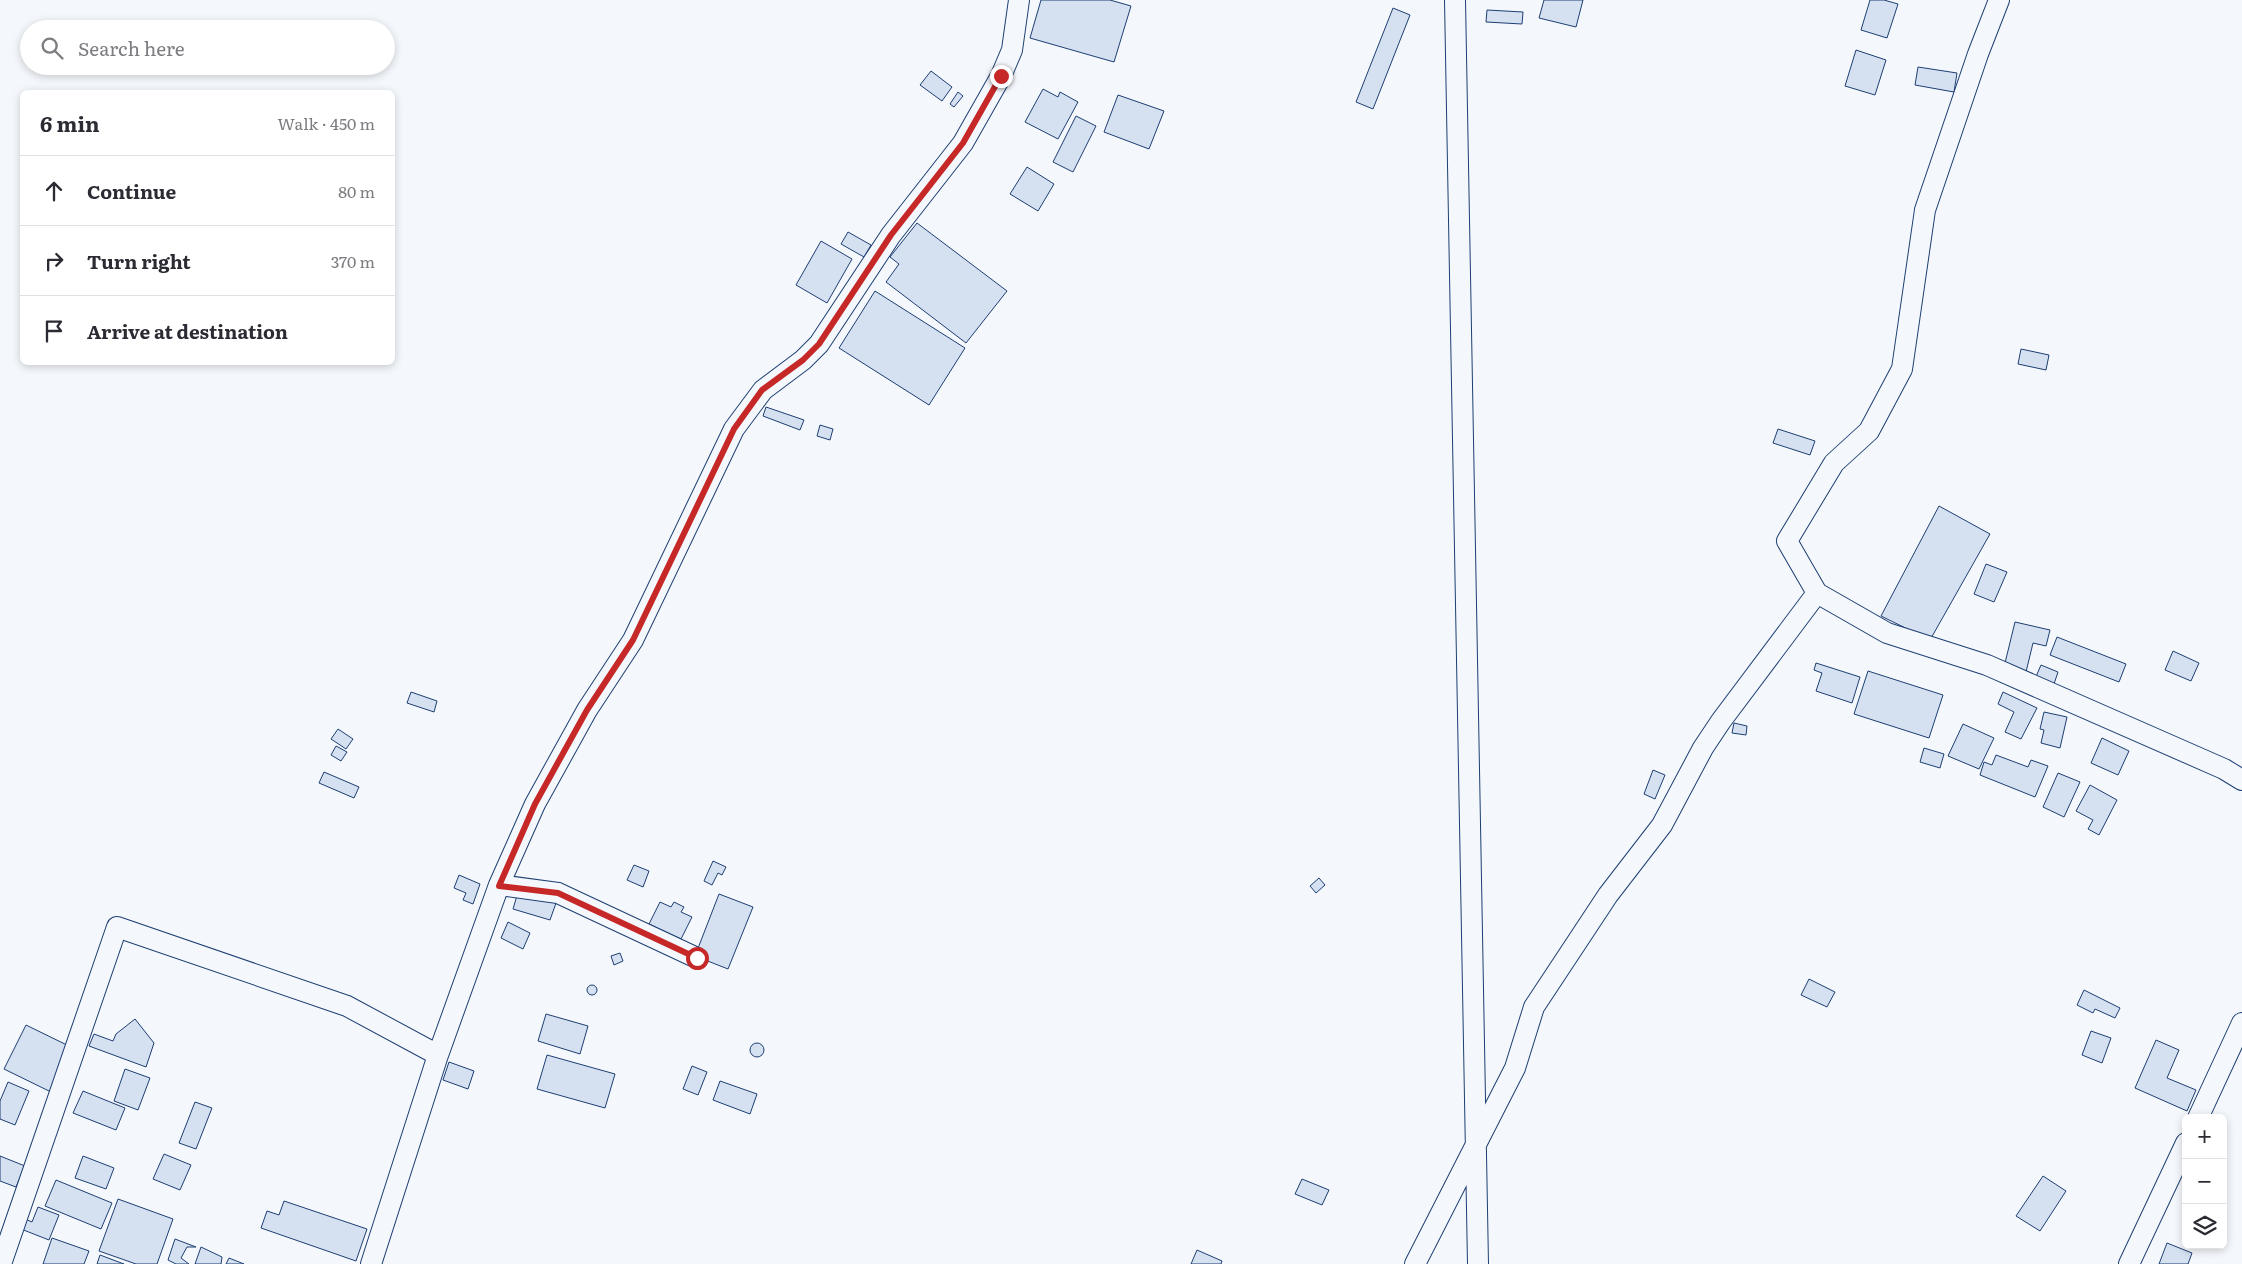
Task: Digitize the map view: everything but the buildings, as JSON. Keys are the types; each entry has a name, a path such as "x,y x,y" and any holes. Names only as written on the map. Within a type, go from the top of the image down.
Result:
{"street":[{"path":"371,1264 438,1055 499,886 535,804 587,710 633,640 734,429 762,390 803,360 819,344 891,235 963,143 1001,76 1012,50 1019,0"},
{"path":"1455,0 1478,1264"},
{"path":"1999,0 1978,54 1925,210 1902,369 1870,431 1834,463 1787,541 1817,593 1887,633 1987,665 2224,769 2242,780"},
{"path":"1415,1264 1515,1068 1534,1008 1608,895 1662,825 1703,748 1817,593"},
{"path":"499,886 558,893 697,958"},
{"path":"1,1264 117,927 347,1006 438,1055"},
{"path":"2200,1114 2235,1054 2242,1023"},
{"path":"2129,1264 2182,1151"}],"route":[{"path":"697,958 558,893 499,886 535,804 587,710 633,640 734,429 762,390 803,360 819,344 891,235 963,143 1001,76"}]}
